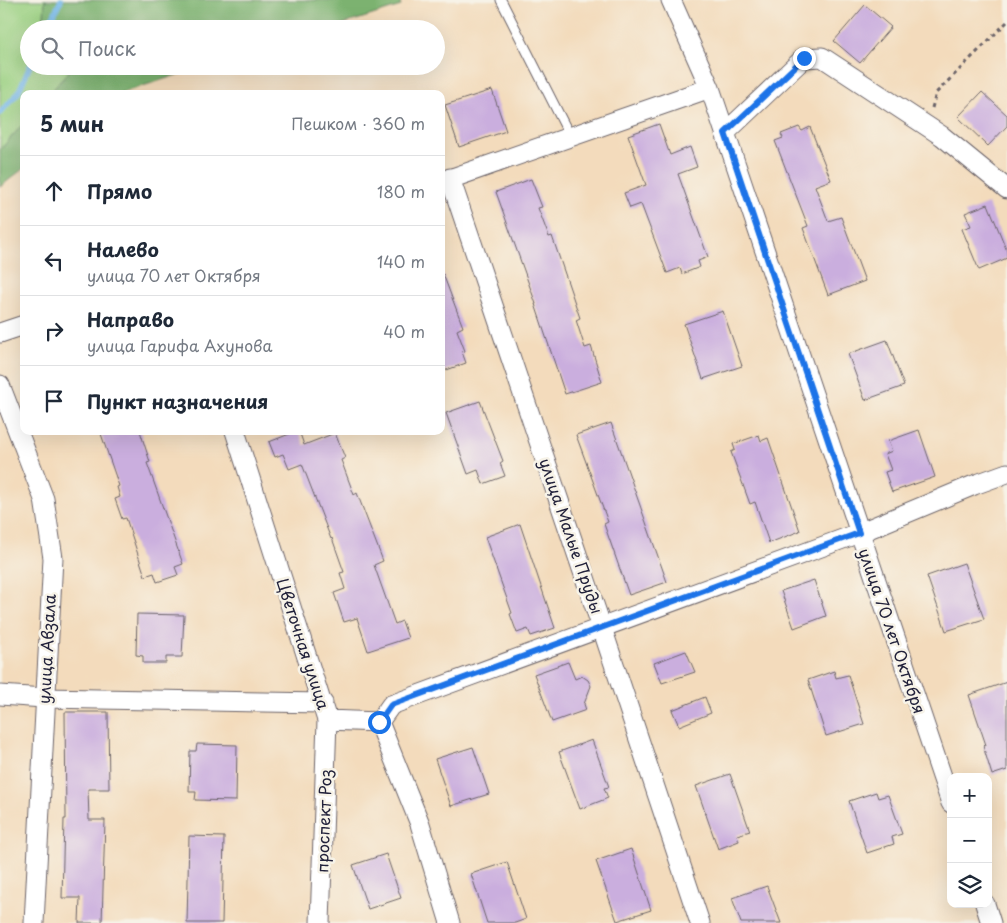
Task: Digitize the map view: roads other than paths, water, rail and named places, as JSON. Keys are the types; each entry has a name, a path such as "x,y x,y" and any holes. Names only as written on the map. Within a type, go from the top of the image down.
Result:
{"street":[{"name":"улица 70 лет Октября","path":"671,0 710,88 947,791"},
{"path":"725,133 804,58 822,58 854,77 942,136 1007,189"},
{"path":"446,180 710,88"},
{"name":"улица Малые Пруды","path":"446,180 602,628 700,923"},
{"path":"0,332 20,325"},
{"name":"улица Авзала","path":"0,384 44,499 52,558 34,923"},
{"name":"Цветочная улица","path":"236,435 325,712 379,722"},
{"path":"450,923 420,824 379,722 391,705 859,533 1007,473"},
{"path":"0,695 325,712"},
{"name":"проспект Роз","path":"320,923 325,712"},
{"path":"986,908 991,923"}],"lane":[{"path":"501,0 570,136"}],"waterway":[{"path":"51,20 61,0"},
{"path":"0,113 18,93 26,75"}]}
